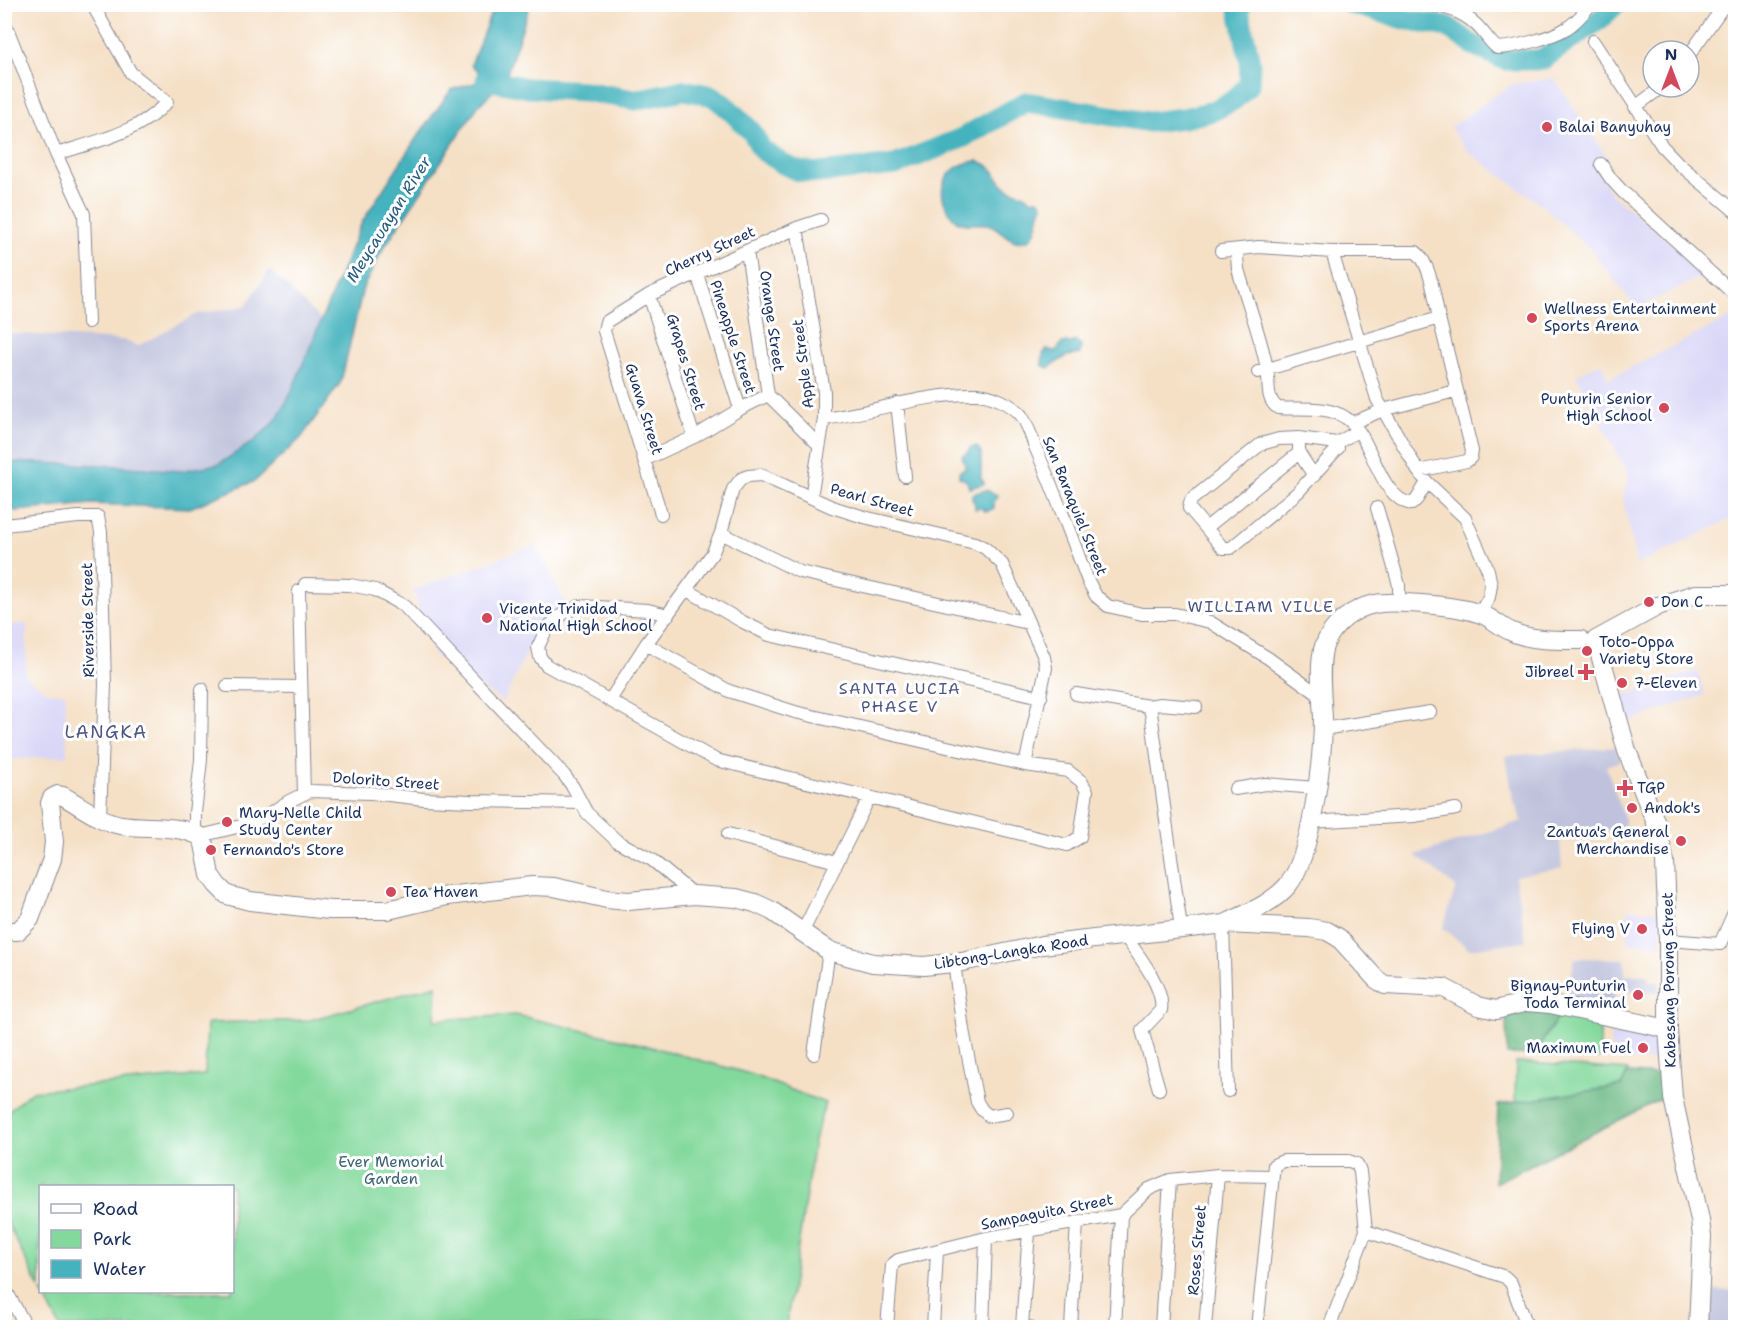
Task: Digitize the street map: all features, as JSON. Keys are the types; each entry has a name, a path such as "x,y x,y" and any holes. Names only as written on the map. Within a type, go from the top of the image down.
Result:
{"main road":[{"path":"1224,924 1259,908 1287,886 1296,873 1317,788 1323,729 1323,647 1333,628 1352,613 1374,604 1399,603 1480,613 1511,632 1527,636 1588,640 1658,606 1695,594 1736,594"},
{"name":"Kabesang Porong Street","path":"1588,640 1627,751 1656,823 1666,871 1668,1029 1673,1098 1702,1237 1698,1328"},
{"path":"4,931 18,931 30,919 52,859 54,842 50,809 52,798 58,795 119,825 174,829 198,835"},
{"name":"Libtong-Langka Road","path":"198,835 204,844 210,875 227,895 250,901 330,909 388,910 447,896 532,886 554,887 628,901 694,895 736,898 772,911 829,951 873,963 924,966 954,963 1042,945 1224,924"},
{"path":"1224,924 1327,930 1339,938 1376,979 1385,985 1444,988 1478,1006 1496,1010 1527,1002 1550,1004 1668,1029"}],"street":[{"path":"56,154 135,127 160,110 166,102 131,74 92,4"},
{"path":"1428,4 1453,9 1463,14 1497,48 1561,31 1575,22 1591,4"},
{"path":"1700,39 1725,4 1736,12"},
{"path":"4,20 56,154 84,213 88,322"},
{"path":"1593,41 1654,136 1669,153 1734,209"},
{"path":"1635,107 1646,99"},
{"path":"1601,164 1622,191 1736,296"},
{"name":"Cherry Street","path":"614,316 650,295 747,250 821,220"},
{"name":"Apple Street","path":"797,228 824,392 824,419 818,444 811,497"},
{"path":"1221,251 1259,247 1332,252 1416,252 1420,255 1429,274 1455,391 1472,451 1467,461 1418,471"},
{"path":"1240,249 1237,256 1238,269 1269,399 1273,405 1278,408 1337,413 1355,427 1394,494 1406,503 1412,504 1427,482"},
{"name":"Orange Street","path":"747,250 768,395"},
{"path":"1332,252 1377,399 1418,471 1465,518 1488,570 1491,585 1489,597 1480,613"},
{"name":"Pineapple Street","path":"697,274 740,409"},
{"name":"Grapes Street","path":"650,295 694,437"},
{"name":"Guava Street","path":"614,316 606,322 604,331 661,514"},
{"path":"1262,371 1439,318"},
{"path":"1337,443 1338,448 1314,476 1231,548 1223,549 1189,508 1191,500 1262,444 1279,439 1298,438 1337,443 1355,427 1383,410 1455,391"},
{"name":"San Baraquiel Street","path":"824,419 856,415 897,404 979,394 1006,404 1022,416 1096,596 1108,606 1128,611 1142,614 1175,614 1210,622 1268,658 1322,697"},
{"path":"644,460 694,437 768,395 818,444"},
{"path":"897,404 905,476"},
{"path":"1298,438 1299,453 1314,476"},
{"path":"1206,528 1299,453"},
{"name":"Pearl Street","path":"610,700 646,644 712,554 721,533 733,489 741,479 761,475 832,507 864,517 960,538 985,548 1002,564 1044,657 1046,668 1025,765"},
{"path":"1377,508 1399,585 1399,603"},
{"name":"Riverside Street","path":"4,525 98,517 101,532 105,685 100,817"},
{"path":"721,533 800,572 1028,623"},
{"path":"304,794 301,687 302,587 350,585 375,590 404,606 564,775 587,813 616,841 652,860 694,895"},
{"path":"687,590 769,635 1041,697"},
{"path":"646,644 729,691 795,712 1025,765 1068,771 1081,781 1087,791 1080,837 1067,845 716,760 546,665 540,657 538,647 547,628 564,613 580,606 648,610 668,615"},
{"path":"227,686 301,687"},
{"path":"198,835 195,813 201,760 202,689"},
{"path":"1076,694 1148,706 1160,704 1196,707"},
{"path":"1148,706 1151,712 1181,928"},
{"path":"1323,729 1430,712"},
{"path":"1235,789 1265,784 1317,788"},
{"name":"Dolorito Street","path":"198,835 210,835 245,825 310,791 370,793 424,799 581,803"},
{"path":"802,933 869,798"},
{"path":"1310,822 1414,816 1456,809"},
{"path":"728,834 837,861"},
{"path":"1668,940 1720,944 1736,908"},
{"path":"1224,924 1228,1091"},
{"path":"1124,935 1161,996 1161,1010 1142,1030 1159,1089"},
{"path":"814,1054 829,951"},
{"path":"954,963 963,1030 977,1102 989,1116 1007,1113"},
{"path":"1257,1328 1274,1166 1283,1161 1349,1161 1357,1164 1360,1172 1366,1231 1329,1328"},
{"name":"Sampaguita Street","path":"887,1328 892,1265 898,1260 986,1238 1121,1215 1149,1190 1170,1180 1218,1175 1272,1176"},
{"name":"Roses Street","path":"1205,1328 1218,1175"},
{"path":"1161,1328 1170,1180"},
{"path":"1115,1328 1121,1215"},
{"path":"1071,1328 1077,1222"},
{"path":"1366,1231 1505,1277 1511,1283 1528,1328"},
{"path":"1003,1328 1026,1327 1029,1232"},
{"path":"983,1328 986,1238"},
{"path":"933,1328 937,1251"},
{"path":"4,1287 27,1328"}],"shaded area":[{"path":"1554,78 1610,162 1598,173 1612,195 1708,274 1636,308 1591,250 1544,207 1466,150 1450,127 1512,84"},
{"path":"270,270 321,320 290,395 276,420 253,442 220,464 181,471 102,465 5,462 4,333 123,340 138,346 197,314 245,306"},
{"path":"1735,315 1735,517 1637,565 1623,498 1629,475 1576,375 1601,363 1608,379"},
{"name":"Vicente Trinidad National High School","path":"536,545 566,604 537,631 503,702 434,655 413,590"},
{"path":"27,624 26,677 48,692 65,693 67,756 5,760 5,625"},
{"path":"1697,670 1705,695 1624,723 1616,698"},
{"path":"1616,747 1621,761 1606,766 1626,829 1587,832 1587,838 1560,841 1562,868 1515,876 1526,941 1469,949 1443,928 1456,887 1415,855 1522,821 1513,798 1506,756"},
{"path":"1627,909 1660,911 1661,944 1628,944"},
{"path":"1575,958 1625,959 1625,975 1648,975 1648,981 1660,982 1660,992 1615,991 1614,1012 1565,1003"},
{"path":"1611,1025 1658,1036 1663,1061 1610,1060"},
{"path":"1706,1290 1735,1291 1735,1327 1707,1327"}],"green space":[{"name":"Ever Memorial Garden","path":"437,985 435,1020 516,1015 641,1044 750,1074 825,1103 814,1141 786,1327 60,1327 43,1293 234,1293 234,1185 39,1185 39,1287 5,1218 7,1194 4,1193 5,1114 32,1091 205,1075 207,1023 310,1020"},
{"path":"1528,1010 1561,1012 1544,1038 1538,1055 1507,1054 1506,1017"},
{"path":"1561,1012 1600,1019 1600,1058 1538,1055 1544,1038"},
{"path":"1516,1062 1628,1070 1622,1086 1515,1103"},
{"path":"1628,1073 1665,1075 1665,1097 1495,1183 1498,1105 1621,1086"}],"water":[{"name":"Meycauayan River","path":"494,5 530,5 505,79 478,106 383,249 363,288 341,382 301,438 255,481 190,508 92,504 5,512 5,462 102,465 181,471 219,464 253,442 276,420 290,395 362,222 415,140 451,90 478,82 478,71 471,65"},
{"path":"978,161 989,166 1002,184 1009,189 1026,195 1032,200 1040,200 1043,206 1030,239 1014,241 989,224 961,223 950,214 943,192 947,177 960,166"},
{"path":"1076,341 1081,346 1080,354 1067,356 1048,368 1042,365 1043,354 1047,349 1057,350 1062,343"},
{"path":"971,447 977,447 981,453 981,479 984,484 969,488 967,481 959,477 959,472 966,467 962,456"},
{"path":"986,490 998,497 994,501 994,508 986,512 982,508 975,509 972,494"}],"waterway":[{"path":"486,80 528,88 584,91 635,100 684,90 713,96 752,132 762,150 798,171 818,173 895,165 962,138 1026,102 1149,122 1184,118 1213,111 1234,100 1249,85 1250,62 1239,10 1241,4"},
{"path":"1350,4 1408,20 1448,27 1473,45 1505,60 1542,60 1599,20 1616,4"}],"place":[{"name":"Balai Banyuhay","path":"1547,127"},
{"name":"Wellness Entertainment Sports Arena","path":"1532,318"},
{"name":"Punturin Senior High School","path":"1664,408"},
{"name":"Don C","path":"1649,602"},
{"name":"Vicente Trinidad National High School","path":"487,618"},
{"name":"Toto-Oppa Variety Store","path":"1587,651"},
{"name":"Jibreel","path":"1586,672"},
{"name":"7-Eleven","path":"1622,683"},
{"name":"TGP","path":"1625,788"},
{"name":"Andok's","path":"1632,808"},
{"name":"Mary-Nelle Child Study Center","path":"227,822"},
{"name":"Zantua's General Merchandise","path":"1681,841"},
{"name":"Fernando's Store","path":"211,850"},
{"name":"Tea Haven","path":"391,892"},
{"name":"Flying V","path":"1642,929"},
{"name":"Bignay-Punturin Toda Terminal","path":"1638,995"},
{"name":"Maximum Fuel","path":"1643,1048"}],"district":[{"name":"WILLIAM VILLE","path":"1261,606"},
{"name":"SANTA LUCIA PHASE V","path":"900,697"},
{"name":"LANGKA","path":"106,732"}]}
